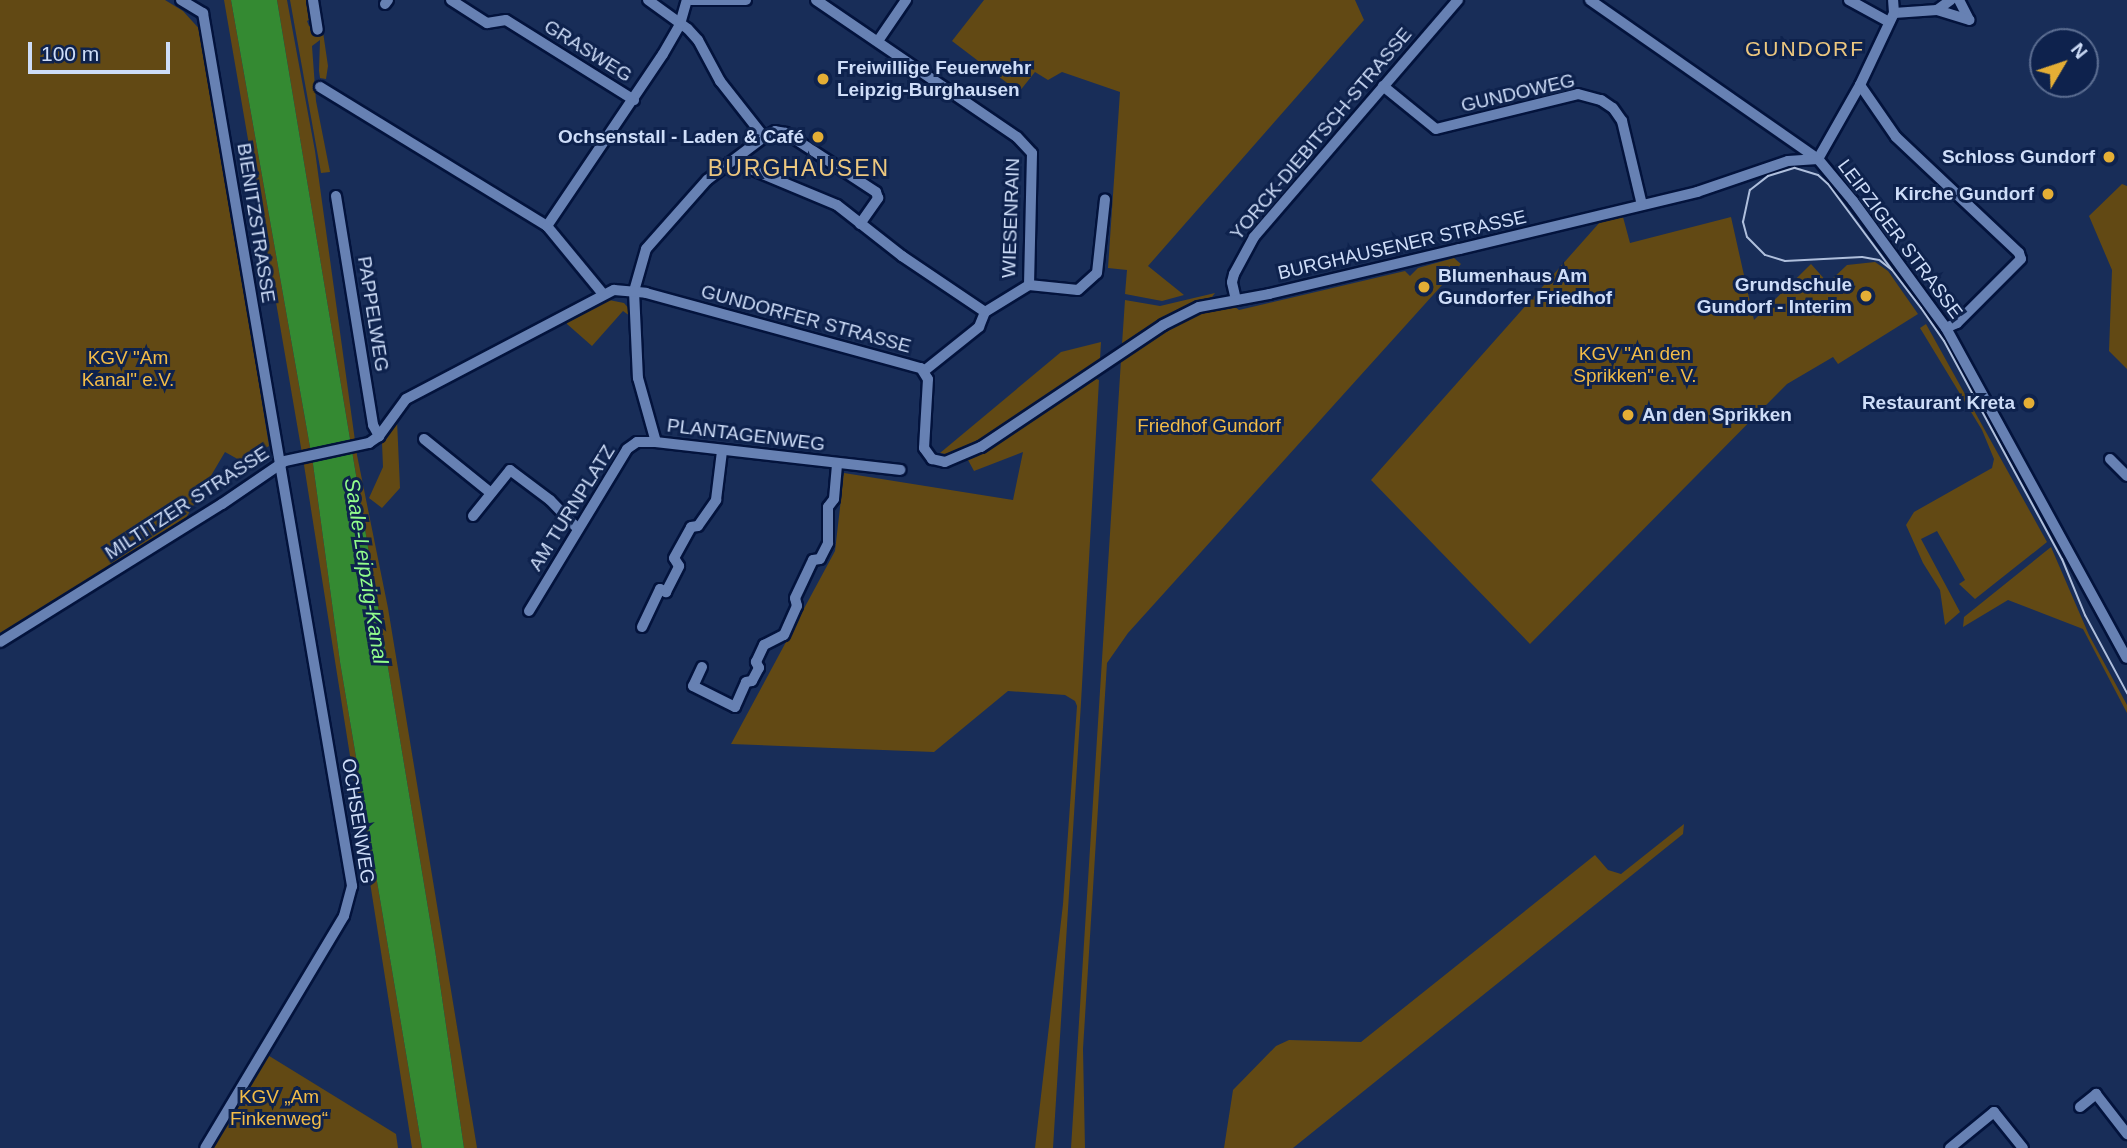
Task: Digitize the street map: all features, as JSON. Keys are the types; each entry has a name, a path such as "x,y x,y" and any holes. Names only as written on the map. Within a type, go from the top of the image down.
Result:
{"street":[{"name":"BIENITZSTRASSE","path":"181,0 203,13 279,465"},
{"path":"313,0 318,30"},
{"name":"GRASWEG","path":"451,0 487,23 506,20 634,100"},
{"path":"648,0 698,40 720,81 764,138 775,131 786,133 876,192 878,198 860,224"},
{"path":"547,226 634,100 680,24 689,0 746,0"},
{"name":"WIESENRAIN","path":"817,0 1017,137 1032,153 1029,285 985,312 979,327 924,371"},
{"path":"878,41 906,0"},
{"name":"YORCK-DIEBITSCH-STRASSE","path":"1236,300 1232,282 1234,274 1254,237 1458,0"},
{"name":"LEIPZIGER STRASSE","path":"1590,0 1818,159 1881,238 1946,328 2127,658"},
{"path":"1849,0 1891,18 1937,10 1951,0"},
{"path":"1818,159 1860,85 1891,18 1893,0"},
{"path":"1937,10 1968,21 1959,0"},
{"path":"1860,85 1896,136 2019,253 2021,258 1957,323 1946,328"},
{"name":"GUNDOWEG","path":"1382,86 1436,129 1578,94 1601,100 1613,108 1622,121 1642,205"},
{"path":"320,87 547,226 603,294"},
{"name":"PLANTAGENWEG","path":"764,138 707,180 646,249 634,291 636,367 656,442 900,470"},
{"path":"738,158 748,168 837,205 985,312"},
{"name":"BURGHAUSENER STRASSE","path":"1020,422 1117,355 1184,313 1199,307 1642,205 1708,188 1788,161 1818,159"},
{"name":"PAPPELWEG","path":"336,196 373,425 379,436"},
{"path":"1029,285 1078,290 1097,274 1105,200"},
{"name":"MILTITZER STRASSE","path":"0,642 222,505 279,465 297,456 362,445 379,436 405,398 614,290"},
{"name":"GUNDORFER STRASSE","path":"614,290 634,291 924,371 928,379 923,441 927,455 932,459 945,462 963,456 1020,422"},
{"path":"424,439 491,493"},
{"name":"AM TURNPLATZ","path":"529,611 628,449 638,442 656,442"},
{"path":"642,627 660,589 666,592 679,566 674,558 691,527 698,526 716,500 723,451"},
{"path":"2110,459 2127,477"},
{"path":"702,667 693,686 735,706 747,682 752,681 759,668 756,662 764,645 784,635 797,607 794,597 813,560 820,559 828,542 828,507 834,499 837,463"},
{"name":"OCHSENWEG","path":"205,1148 344,916 351,897 349,862 279,465"},
{"path":"473,516 508,472 513,471 550,500 578,529"},
{"path":"2080,1107 2096,1094 2127,1134"},
{"path":"1950,1148 1994,1112 2023,1148"}],"green space":[{"name":"KGV \"Am Kanal\" e.V.","path":"0,0 165,0 183,11 203,33 269,446 243,462 225,452 186,518 0,634"},
{"path":"224,0 231,0 313,464 340,662 422,1148 412,1148 304,465"},
{"path":"277,0 287,0 315,151 357,455 388,608 477,1148 464,1148 435,950"},
{"path":"290,0 310,0 312,18 307,21 309,26 315,28 316,33 323,32 328,66 326,79 320,78 320,40 312,46 316,101 330,172 321,173"},
{"path":"984,0 1355,0 1364,20 1148,266 1184,295 1162,301 1125,294 1127,270 1108,268 1120,92 1062,72 1048,80 1035,72 1019,92 952,41"},
{"path":"2122,184 2127,186 2127,369 2109,351 2112,270 2089,216"},
{"name":"KGV \"An den Sprikken\" e. V.","path":"1623,217 1630,243 1731,217 1754,320 1811,264 1828,283 1847,265 1875,262 1888,271 1918,314 1838,364 1833,357 1787,384 1530,644 1371,480 1600,222"},
{"name":"Friedhof Gundorf","path":"1454,258 1461,264 1128,633 1107,663 1083,1049 1085,1148 1071,1148 1121,360 1174,324 1202,311 1234,306 1239,310 1405,271 1410,276 1418,268"},
{"path":"1215,293 1212,297 1162,317 1122,344 1125,300 1160,306"},
{"path":"609,300 624,303 630,310 630,316 623,311 592,346 567,324 567,321"},
{"path":"1926,324 2047,542 1975,599 1959,584 1965,580 1937,531 1921,539 1960,612 1945,625 1940,590 1923,563 1906,525 1914,512 1992,468 1994,459 1982,430 1920,328"},
{"path":"1101,342 1100,359 986,437 946,454 940,453 1061,352"},
{"path":"1096,379 1099,380 1081,703 1053,1148 1035,1148 1063,904 1077,706 1075,701 1065,695 1008,691 934,752 731,744 835,551 844,473 1013,500 1023,452 974,471 968,460 988,451"},
{"path":"397,420 400,488 382,508 369,498 383,467 382,443"},
{"path":"2051,547 2089,635 2127,705 2127,713 2083,629 2008,600 1963,627 1964,617"},
{"path":"1684,824 1683,834 1293,1148 1224,1148 1233,1090 1276,1046 1289,1040 1361,1042 1595,855 1608,870 1621,874"},
{"name":"KGV „Am Finkenweg“","path":"266,1054 396,1134 398,1148 210,1148"}],"water":[{"name":"Saale-Leipzig-Kanal","path":"231,0 277,0 435,950 464,1148 422,1148 340,662 313,464"}],"tram line":[{"path":"1892,270 1879,260 1862,257 1785,261 1765,255 1747,237 1743,222 1750,190 1768,176 1795,168 1818,175 1828,184 1921,308 1944,341 2062,559 2085,615 2127,693"}],"place":[{"name":"Freiwillige Feuerwehr Leipzig-Burghausen","path":"823,79"},
{"name":"Ochsenstall - Laden & Café","path":"818,137"},
{"name":"Schloss Gundorf","path":"2109,157"},
{"name":"Kirche Gundorf","path":"2048,194"},
{"name":"Blumenhaus Am Gundorfer Friedhof","path":"1424,287"},
{"name":"Grundschule Gundorf - Interim","path":"1866,296"},
{"name":"Restaurant Kreta","path":"2029,403"},
{"name":"An den Sprikken","path":"1628,415"}],"district":[{"name":"GUNDORF","path":"1805,49"},
{"name":"BURGHAUSEN","path":"799,168"}]}
